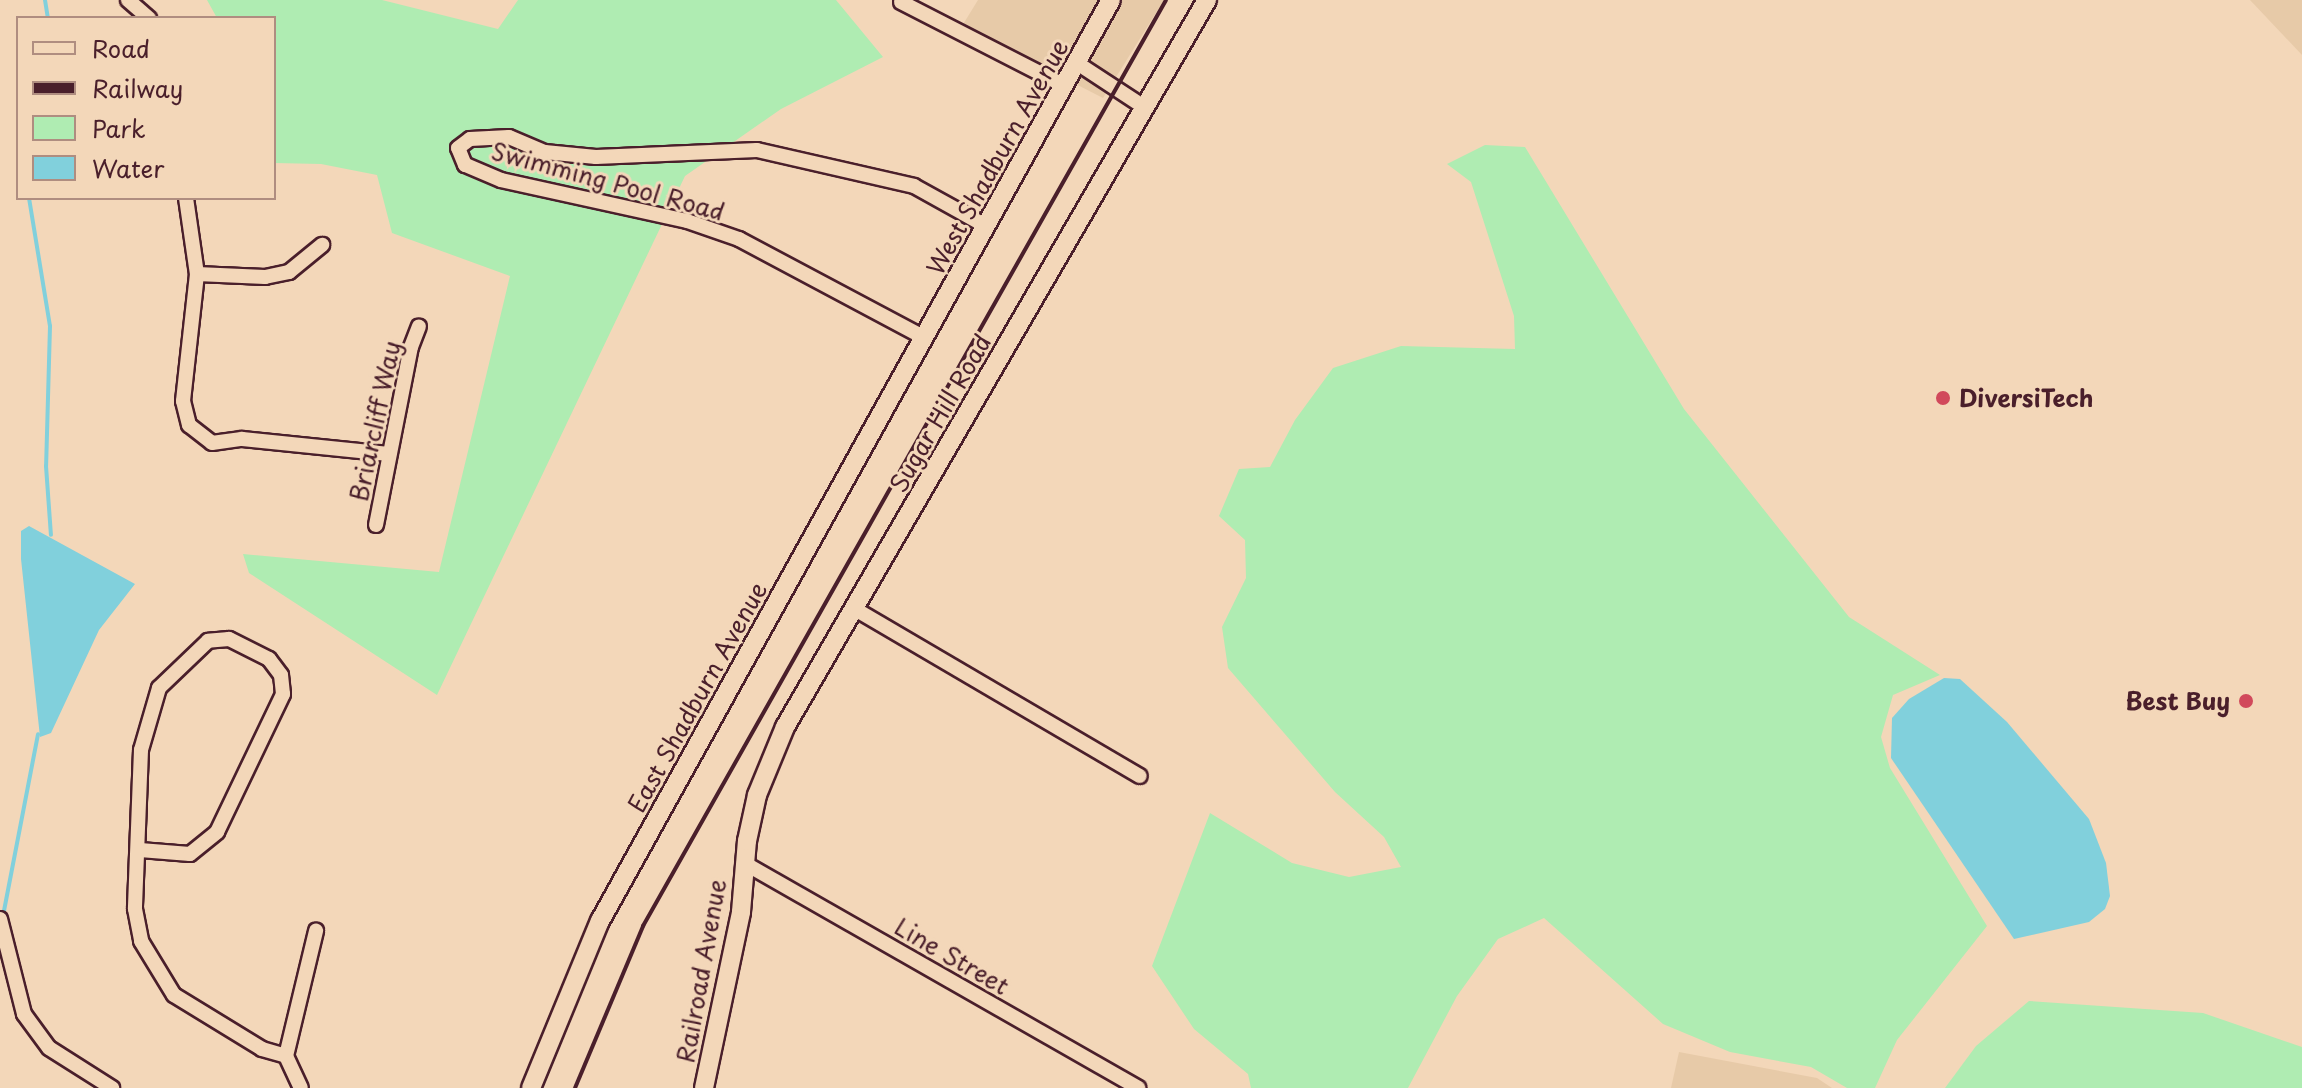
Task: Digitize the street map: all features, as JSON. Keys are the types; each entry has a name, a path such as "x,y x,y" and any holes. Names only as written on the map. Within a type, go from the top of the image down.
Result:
{"street":[{"path":"128,0 147,16"},
{"name":"West Shadburn Avenue","path":"925,338 1111,0"},
{"name":"Sugar Hill Road","path":"744,863 757,795 785,727 1207,0"},
{"path":"900,1 1063,85"},
{"path":"1077,63 1144,107"},
{"name":"Swimming Pool Road","path":"925,338 739,239 687,221 501,180 465,165 458,148 470,139 509,137 545,152 596,157 757,150 914,186 986,226"},
{"path":"186,200 197,274 183,401 199,436 212,443 242,439 389,454"},
{"path":"197,274 265,277 289,272 322,245"},
{"name":"Briarcliff Way","path":"376,525 419,326"},
{"name":"East Shadburn Avenue","path":"531,1088 600,921 925,338"},
{"path":"855,609 1140,776"},
{"path":"140,850 190,854 217,832 283,694 281,675 269,659 229,639 208,641 159,688 141,750 140,850 135,909 141,941 157,974 174,995 262,1049 286,1056"},
{"name":"Railroad Avenue","path":"704,1088 741,912 744,863"},
{"name":"Line Street","path":"744,863 1138,1088"},
{"path":"0,919 24,1014 49,1048 112,1088"},
{"path":"301,1088 286,1056 300,987 316,931"}],"shaded area":[{"path":"978,0 1164,0 1103,98 962,26"},
{"path":"2250,0 2302,0 2302,55"},
{"path":"1679,1052 1817,1078 1832,1088 1671,1088"}],"green space":[{"path":"207,0 382,0 498,29 518,0 836,0 883,57 781,109 685,176 437,695 249,573 243,554 439,572 510,276 392,233 377,175 321,164 276,163 276,16 216,16"},
{"path":"1485,145 1525,147 1684,409 1849,617 1940,675 1893,695 1881,737 1890,768 1987,926 1897,1040 1875,1088 1847,1088 1811,1067 1730,1052 1663,1024 1544,918 1498,939 1457,996 1408,1088 1251,1088 1248,1074 1194,1029 1152,966 1210,813 1292,863 1349,877 1401,867 1384,837 1335,792 1228,668 1222,627 1246,578 1245,540 1219,516 1239,469 1270,467 1295,420 1333,368 1401,346 1515,349 1514,316 1471,182 1447,164"},
{"path":"2029,1001 2203,1013 2302,1047 2302,1088 1945,1088 1976,1046"}],"water":[{"path":"29,526 135,584 99,630 51,733 40,737 21,559 21,531"},
{"path":"1944,678 1960,679 2007,722 2089,819 2106,863 2110,896 2105,909 2089,922 2014,939 1891,758 1892,718 1909,699"}],"waterway":[{"path":"45,0 48,16"},
{"path":"29,200 50,326 46,466 51,535"},
{"path":"3,916 38,734"}],"railway":[{"path":"575,1088 643,926 1166,0"}],"place":[{"name":"DiversiTech","path":"1943,398"},
{"name":"Best Buy","path":"2246,701"}]}
